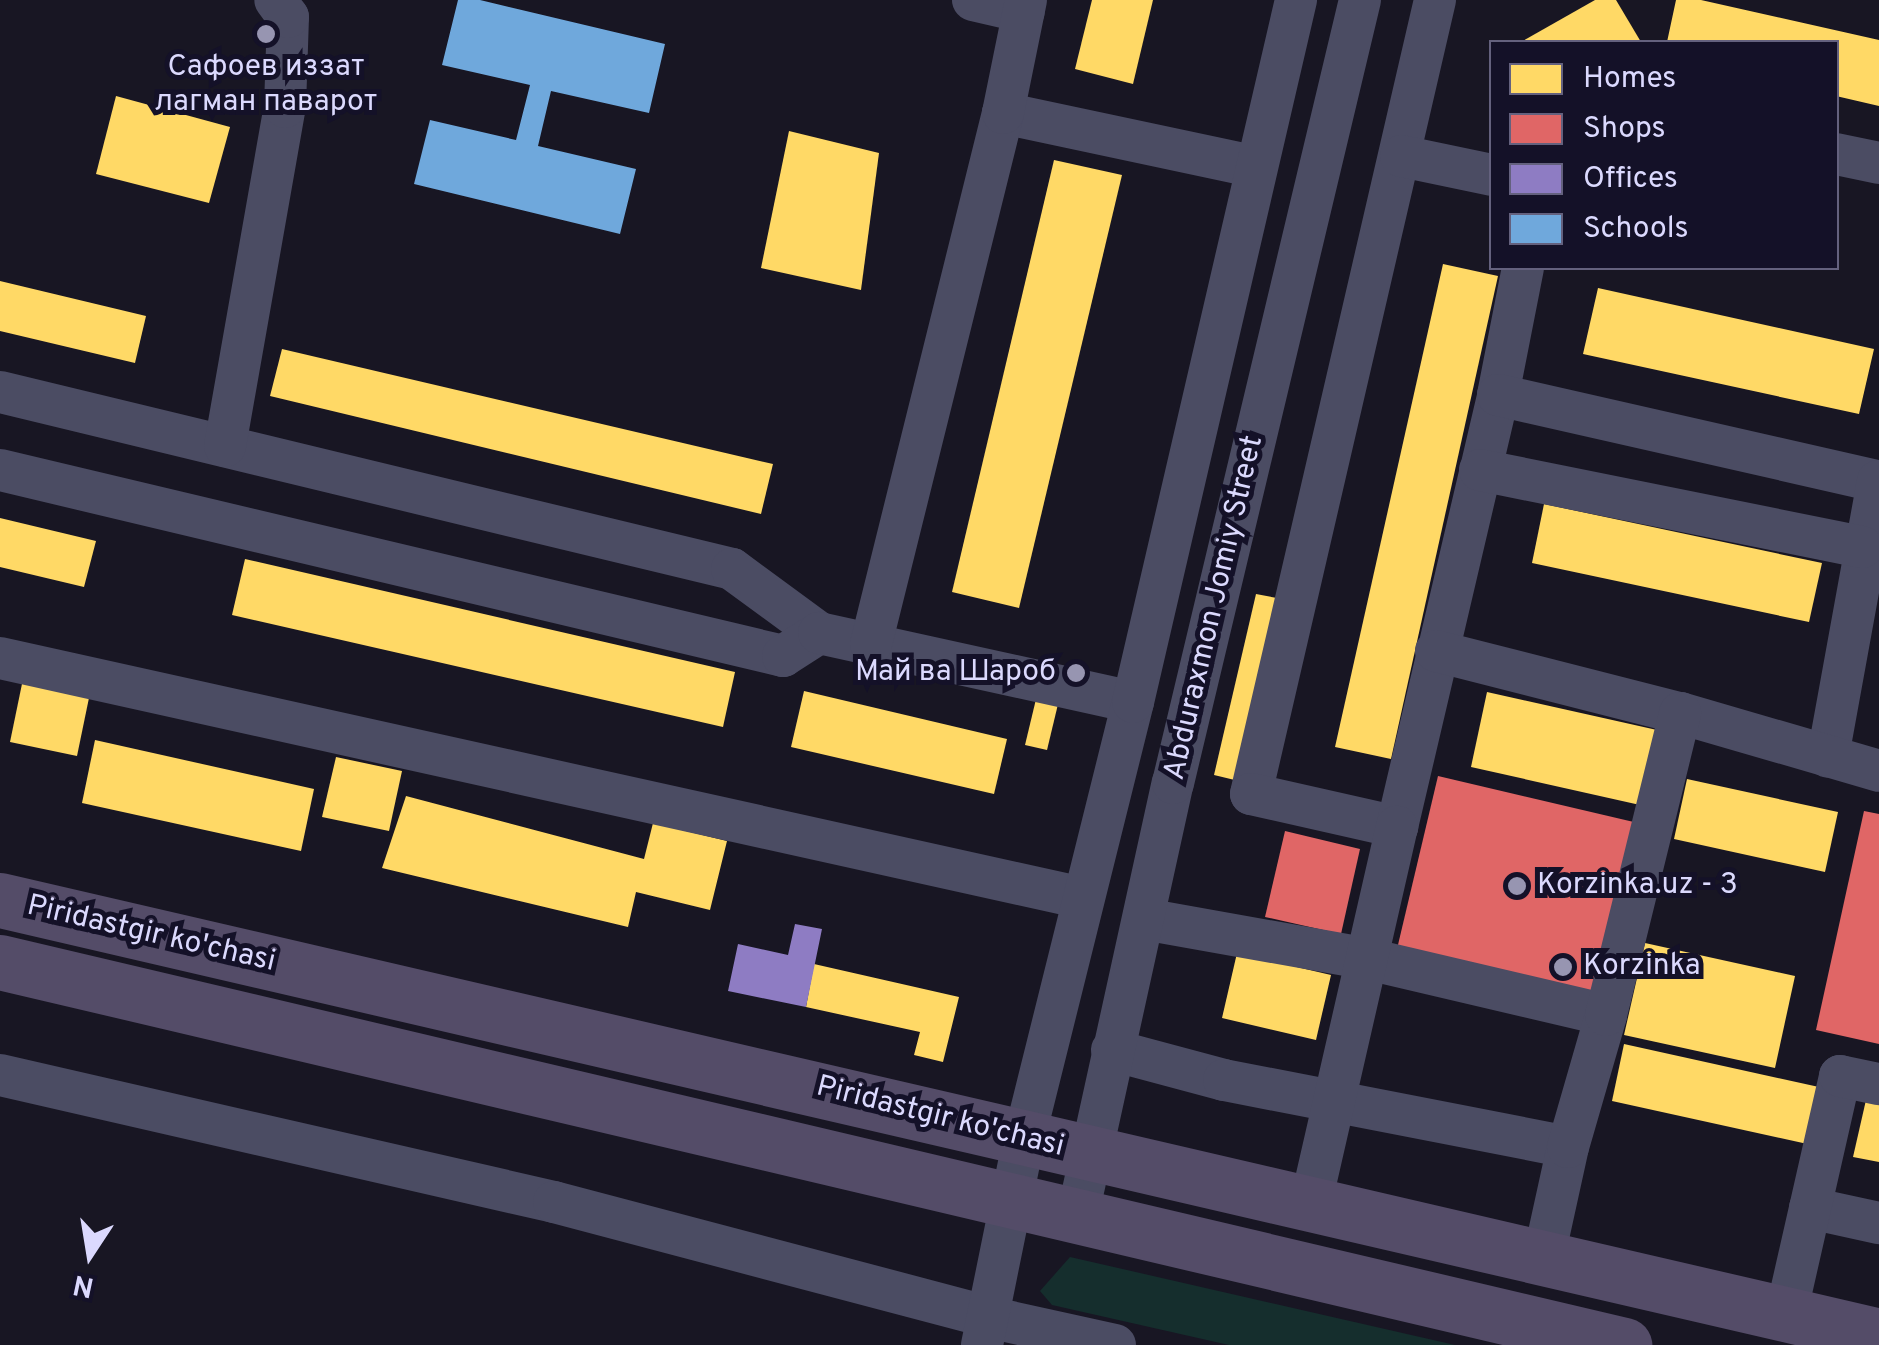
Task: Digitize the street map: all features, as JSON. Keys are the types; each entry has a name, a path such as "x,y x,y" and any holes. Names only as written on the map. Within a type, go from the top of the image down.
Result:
{"main road":[{"name":"Piridastgir ko'chasi","path":"0,900 1879,1336"},
{"name":"Piridastgir ko'chasi","path":"0,962 1012,1204 1624,1345"}],"street":[{"path":"225,446 285,107 288,18 275,0"},
{"path":"871,644 1003,113 1025,6 972,0"},
{"name":"Abduraxmon Jomiy Street","path":"985,1331 1024,1140 1133,702 1296,0"},
{"name":"Abduraxmon Jomiy Street","path":"1077,1218 1112,1050 1360,0"},
{"path":"1397,827 1251,794 1436,0"},
{"path":"1003,113 1256,166"},
{"path":"1839,155 1879,164"},
{"path":"1402,156 1489,174"},
{"path":"1311,1202 1498,395 1522,270"},
{"path":"0,392 732,569 820,633 1133,702"},
{"path":"1498,395 1878,482 1862,547 1828,756"},
{"path":"0,470 783,656 820,633"},
{"path":"1480,470 1862,547"},
{"path":"1436,651 1680,713 1879,771"},
{"path":"0,658 1083,898"},
{"path":"1544,1256 1568,1147 1606,1015 1680,713"},
{"path":"1144,918 1368,959 1606,1015"},
{"path":"1112,1050 1332,1102 1568,1147"},
{"path":"0,1076 554,1202 985,1331 1115,1345"},
{"path":"1786,1314 1840,1076 1879,1084"},
{"path":"1810,1208 1879,1224"}],"green space":[{"path":"1070,1257 1455,1345 1229,1345 1052,1305 1040,1291"}],"building: Homes":[{"path":"1092,0 1153,0 1133,84 1075,69"},
{"path":"1595,0 1616,0 1640,40 1525,40"},
{"path":"1676,0 1701,0 1879,40 1879,106 1839,97 1839,40 1667,40"},
{"path":"116,96 230,127 209,203 96,174"},
{"path":"789,131 879,153 861,290 761,268"},
{"path":"1054,160 1122,175 1019,608 952,592"},
{"path":"1443,264 1498,276 1391,759 1335,747"},
{"path":"0,281 146,316 135,363 0,331"},
{"path":"1598,288 1874,349 1859,414 1583,354"},
{"path":"282,349 773,464 761,514 270,396"},
{"path":"1544,504 1822,563 1809,622 1532,563"},
{"path":"0,518 96,541 84,587 0,567"},
{"path":"245,559 735,672 723,727 232,615"},
{"path":"1256,594 1288,600 1243,782 1214,775"},
{"path":"23,679 90,693 77,756 10,742"},
{"path":"804,691 1007,739 994,794 791,747"},
{"path":"1487,692 1657,730 1640,805 1471,767"},
{"path":"1037,695 1059,700 1047,750 1025,745"},
{"path":"95,740 314,789 301,851 82,803"},
{"path":"336,757 402,771 389,831 322,817"},
{"path":"1687,779 1838,812 1825,872 1674,839"},
{"path":"406,796 644,859 653,823 727,841 710,910 636,892 628,927 382,868"},
{"path":"1645,943 1795,976 1775,1068 1624,1035"},
{"path":"1237,953 1331,975 1316,1040 1222,1018"},
{"path":"814,964 959,997 943,1062 914,1055 920,1032 806,1007"},
{"path":"1624,1044 1828,1089 1812,1145 1612,1101"},
{"path":"1866,1100 1879,1103 1879,1162 1853,1157"}],"building: Shops":[{"name":"Korzinka.uz - 3","path":"1438,776 1638,823 1597,997 1397,949"},
{"path":"1864,811 1879,814 1879,1044 1816,1030"},
{"path":"1285,831 1360,849 1341,934 1265,917"}],"building: Offices":[{"path":"795,924 822,929 806,1007 728,991 738,944 788,955"}],"building: Schools":[{"path":"458,0 480,0 665,44 649,113 551,91 538,146 636,169 620,234 414,184 430,120 516,140 530,85 442,65"}],"place":[{"name":"Сафоев иззат лагман паварот","path":"266,34"},
{"name":"Май ва Шароб","path":"1076,673"},
{"name":"Korzinka.uz - 3","path":"1517,886"},
{"name":"Korzinka","path":"1563,967"}]}
